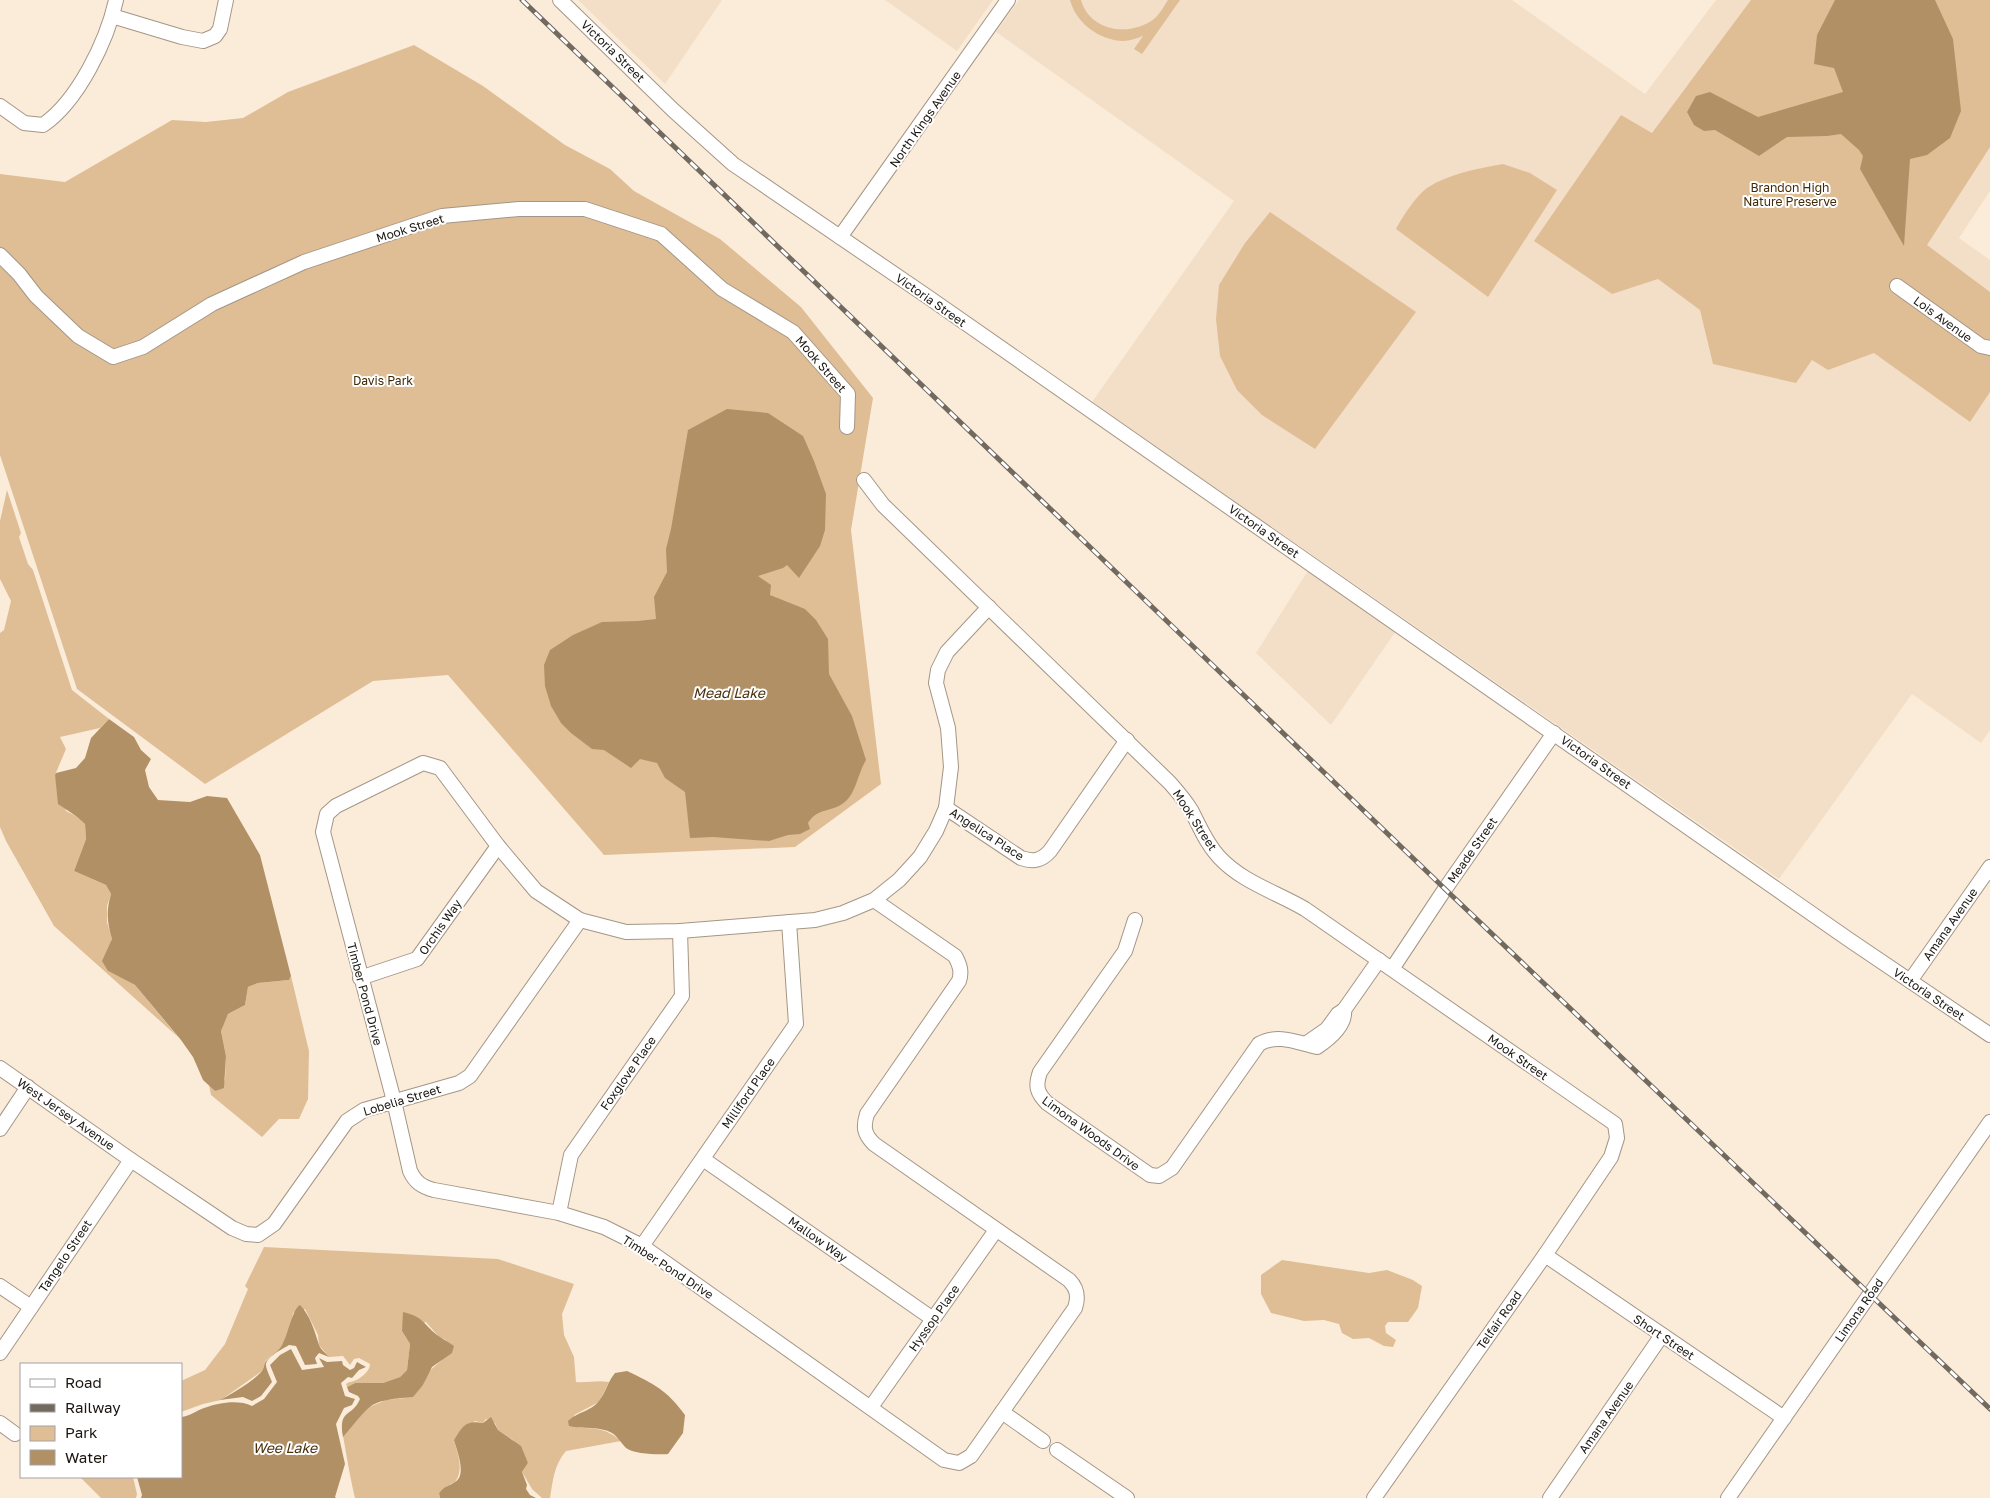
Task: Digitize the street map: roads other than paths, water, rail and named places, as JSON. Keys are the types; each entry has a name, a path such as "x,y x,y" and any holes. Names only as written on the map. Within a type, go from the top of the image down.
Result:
{"street":[{"path":"0,106 24,123 43,125 55,117 81,82 98,51 112,16 116,0"},
{"path":"112,16 182,37 203,41 215,36 220,29 226,0"},
{"name":"Victoria Street","path":"560,0 718,151 748,174 1990,1035"},
{"name":"North Kings Avenue","path":"840,237 1008,0"},
{"name":"Mook Street","path":"0,255 19,274 36,296 78,336 113,357 142,347 212,304 304,262 442,216 519,209 585,209 661,234 722,289 793,332 848,394 847,427"},
{"name":"Lois Avenue","path":"1897,286 1982,346 1990,348"},
{"name":"Mook Street","path":"864,480 883,505 1126,740 1182,797 1191,810 1203,836 1219,857 1250,881 1304,909 1615,1124 1617,1138"},
{"name":"Angelica Place","path":"989,607 947,652 938,670 936,684 948,728 950,749 950,787 946,808 1021,858 1029,861 1038,860 1050,851 1126,740"},
{"name":"Meade Street","path":"1392,969 1445,889 1554,733"},
{"name":"Timber Pond Drive","path":"874,900 955,956 961,975 959,982 867,1114 864,1131 874,1144 1069,1280 1075,1286 1077,1292 1075,1308 971,1456 965,1461 952,1463 944,1460 642,1246 604,1227 559,1214 434,1190 419,1184 413,1178 323,832 327,814 336,806 423,762 440,768 498,846 536,891 580,920 626,932 680,931 815,920 843,913 874,900 899,880 920,857 936,831 946,808"},
{"name":"Orchis Way","path":"360,978 418,959 498,846"},
{"name":"Amana Avenue","path":"1910,981 1990,867"},
{"name":"Lobelia Street","path":"131,1160 232,1228 246,1234 258,1235 274,1224 347,1121 364,1110 460,1083 470,1076 580,920"},
{"name":"Limona Woods Drive","path":"1134,920 1125,951 1040,1072 1037,1088 1040,1096 1047,1104 1150,1175 1159,1176 1172,1168 1259,1044 1274,1038 1307,1043 1317,1047 1343,1020 1344,1010 1379,960"},
{"name":"Milliford Place","path":"642,1246 796,1024 789,922"},
{"name":"Foxglove Place","path":"559,1214 571,1155 682,996 680,931"},
{"name":"West Jersey Avenue","path":"0,1068 131,1160"},
{"path":"0,1128 28,1088"},
{"name":"Limona Road","path":"1728,1498 1990,1122"},
{"name":"Telfair Road","path":"1374,1498 1545,1255 1611,1157 1617,1138"},
{"name":"Mallow Way","path":"703,1159 933,1319"},
{"name":"Tangelo Street","path":"0,1353 131,1160"},
{"name":"Hyssop Place","path":"871,1407 996,1230"},
{"name":"Short Street","path":"1545,1255 1784,1418"},
{"path":"0,1286 30,1307"},
{"name":"Amana Avenue","path":"1550,1498 1662,1335"},
{"path":"1002,1412 1043,1441"},
{"path":"0,1423 15,1434"},
{"path":"1058,1450 1127,1498"}],"water":[{"path":"1835,0 1935,0 1953,39 1961,111 1950,138 1927,155 1910,159 1904,246 1860,169 1863,156 1841,134 1787,137 1759,156 1715,130 1704,131 1694,125 1687,112 1696,96 1710,92 1758,117 1843,92 1834,68 1814,64 1817,35"},
{"name":"Mead Lake","path":"727,409 768,413 803,436 814,461 826,494 825,530 820,546 799,578 787,565 758,576 771,585 770,595 805,609 816,620 828,639 829,674 852,716 866,760 852,793 845,802 835,808 820,812 812,818 808,823 810,829 800,834 788,835 769,841 713,837 690,838 685,792 665,778 657,763 640,759 631,768 604,750 592,749 561,723 551,706 545,686 544,665 550,650 573,635 602,622 656,619 654,597 667,572 666,549 688,430"},
{"path":"109,719 134,737 141,750 151,759 145,770 149,787 158,800 190,802 207,796 227,798 260,855 291,976 289,980 258,983 248,987 245,1005 228,1014 221,1031 226,1056 224,1088 215,1091 203,1080 193,1057 181,1040 135,985 108,971 102,961 112,939 108,916 111,894 106,885 74,871 86,839 85,824 58,804 55,775 56,773 76,768 85,758 91,738"},
{"path":"300,1305 304,1309 320,1347 329,1357 319,1353 315,1358 317,1364 305,1365 296,1346 289,1345 272,1355 282,1346 295,1311"},
{"path":"403,1312 419,1318 437,1335 454,1346 452,1353 432,1367 423,1385 413,1397 378,1402 366,1410 343,1437 342,1422 344,1417 357,1405 360,1399 349,1392 347,1387 355,1383 383,1383 400,1377 407,1370 410,1344 402,1331"},
{"name":"Wee Lake","path":"291,1349 302,1370 324,1367 319,1358 327,1362 342,1361 343,1365 350,1370 354,1368 357,1362 366,1367 359,1370 352,1378 348,1377 341,1383 345,1396 355,1399 352,1405 344,1408 336,1424 345,1464 336,1498 141,1498 142,1495 137,1478 182,1478 182,1417 188,1416 201,1409 228,1402 252,1406 264,1399 277,1382 270,1365 280,1355"},
{"path":"268,1359 266,1368 272,1382 261,1396 252,1401 243,1397 220,1400 236,1391 259,1375"},
{"path":"627,1371 666,1394 685,1415 683,1433 668,1454 634,1452 626,1448 616,1436 607,1431 597,1428 569,1426 568,1421 599,1401 615,1373"},
{"path":"491,1417 498,1430 521,1446 528,1463 522,1472 527,1485 526,1489 530,1495 536,1498 440,1498 439,1493 445,1487 459,1479 461,1469 454,1440 468,1423 483,1423"}],"railway":[{"path":"522,0 1445,889 1990,1409"}],"park label":[{"name":"Brandon High Nature Preserve","path":"1790,194"},
{"name":"Davis Park","path":"383,380"}]}
